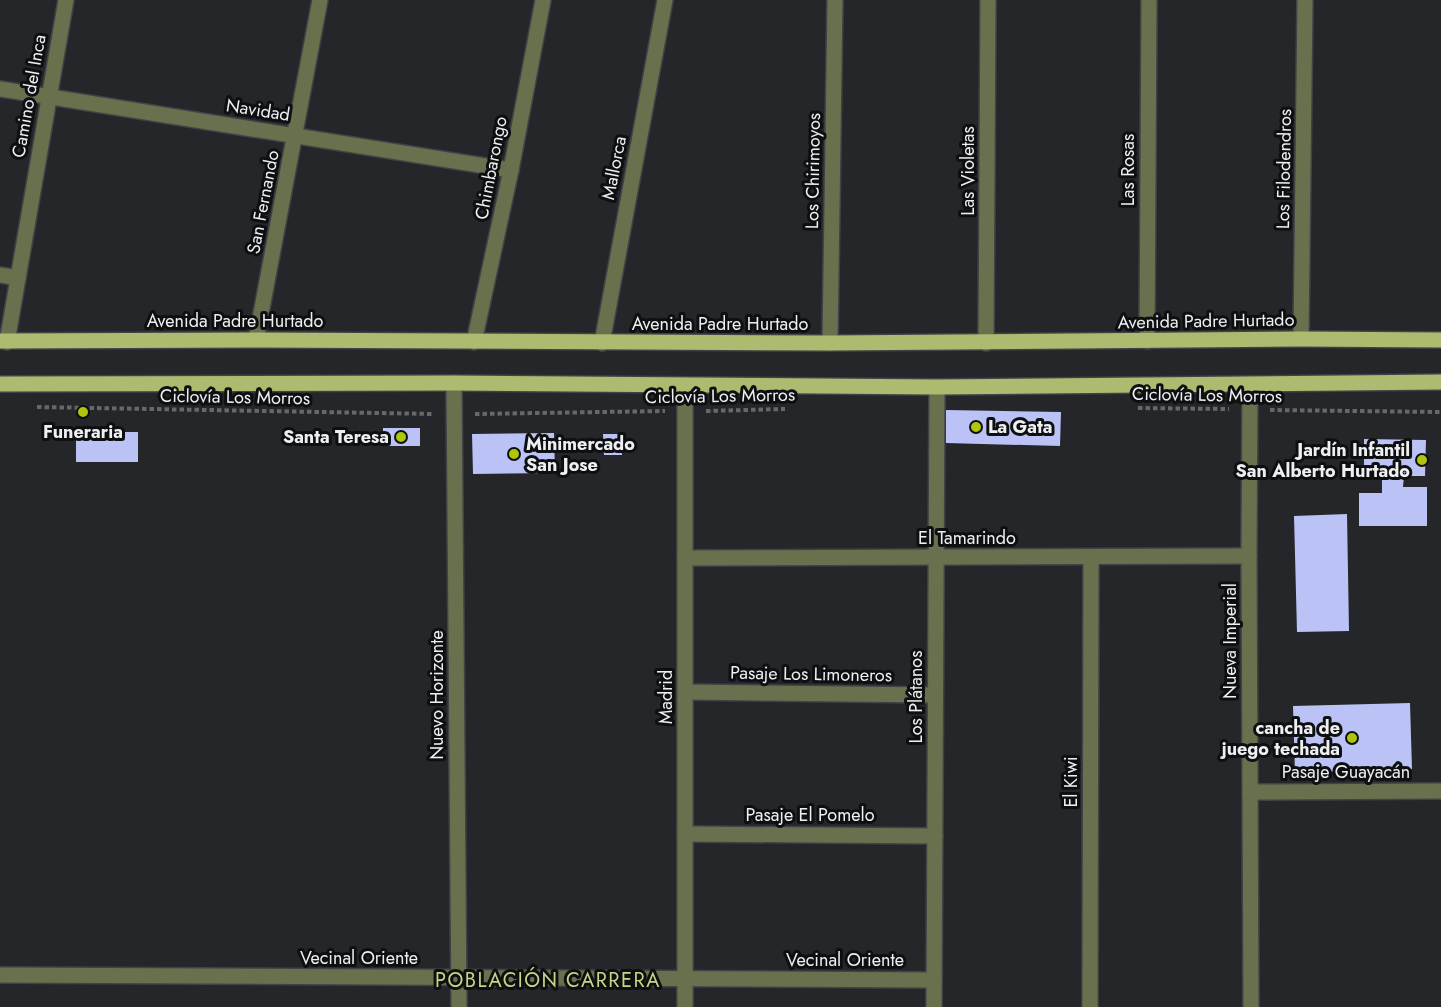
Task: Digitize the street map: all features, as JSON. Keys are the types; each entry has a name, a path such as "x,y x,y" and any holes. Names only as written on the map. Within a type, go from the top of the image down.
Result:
{"main road":[{"name":"Avenida Padre Hurtado","path":"3,341 986,343 1301,339 1441,340"},
{"path":"0,384 454,383 937,387 1441,382"}],"street":[{"name":"Camino del Inca","path":"3,341 18,278 66,0"},
{"name":"San Fernando","path":"256,340 320,0"},
{"name":"Chimbarongo","path":"474,342 511,170 543,0"},
{"name":"Mallorca","path":"602,343 665,0"},
{"name":"Los Chirimoyos","path":"830,343 835,0"},
{"name":"Las Violetas","path":"986,343 988,0"},
{"name":"Las Rosas","path":"1147,341 1149,0"},
{"name":"Los Filodendros","path":"1301,339 1305,0"},
{"name":"Navidad","path":"0,89 511,170"},
{"path":"0,275 18,278"},
{"name":"Nuevo Horizonte","path":"454,383 459,1007"},
{"name":"Nueva Imperial","path":"1250,384 1251,1007"},
{"name":"Madrid","path":"685,386 686,1007"},
{"name":"Los Plátanos","path":"934,1007 937,387"},
{"name":"El Tamarindo","path":"685,558 1249,556"},
{"name":"El Kiwi","path":"1090,1007 1091,557"},
{"name":"Pasaje Los Limoneros","path":"686,692 936,695"},
{"name":"Pasaje Guayacán","path":"1250,792 1441,791"},
{"name":"Pasaje El Pomelo","path":"686,834 935,836"},
{"name":"Vecinal Oriente","path":"0,975 934,980"}],"path":[{"name":"Ciclovía Los Morros","path":"36,407 454,414 793,408"},
{"name":"Ciclovía Los Morros","path":"1134,408 1441,412"}],"building":[{"path":"946,410 1061,412 1060,446 946,443"},
{"name":"Santa Teresa","path":"383,428 420,428 420,446 383,446"},
{"path":"76,432 138,432 138,462 76,462"},
{"name":"Minimercado San Jose","path":"554,433 555,473 473,474 472,434"},
{"path":"603,434 621,434 622,455 604,455"},
{"path":"1364,439 1426,440 1425,476 1404,476 1403,487 1427,487 1427,526 1359,526 1359,493 1382,493 1382,476 1364,476"},
{"path":"1347,514 1349,631 1297,632 1294,516"},
{"name":"cancha de juego techada","path":"1410,703 1412,769 1295,773 1293,706"}],"place":[{"name":"Funeraria","path":"83,412"},
{"name":"La Gata","path":"976,427"},
{"name":"Santa Teresa","path":"401,437"},
{"name":"Minimercado San Jose","path":"514,454"},
{"name":"Jardín Infantil San Alberto Hurtado","path":"1422,460"},
{"name":"cancha de juego techada","path":"1352,738"}],"district":[{"name":"POBLACIÓN CARRERA","path":"548,980"}]}
